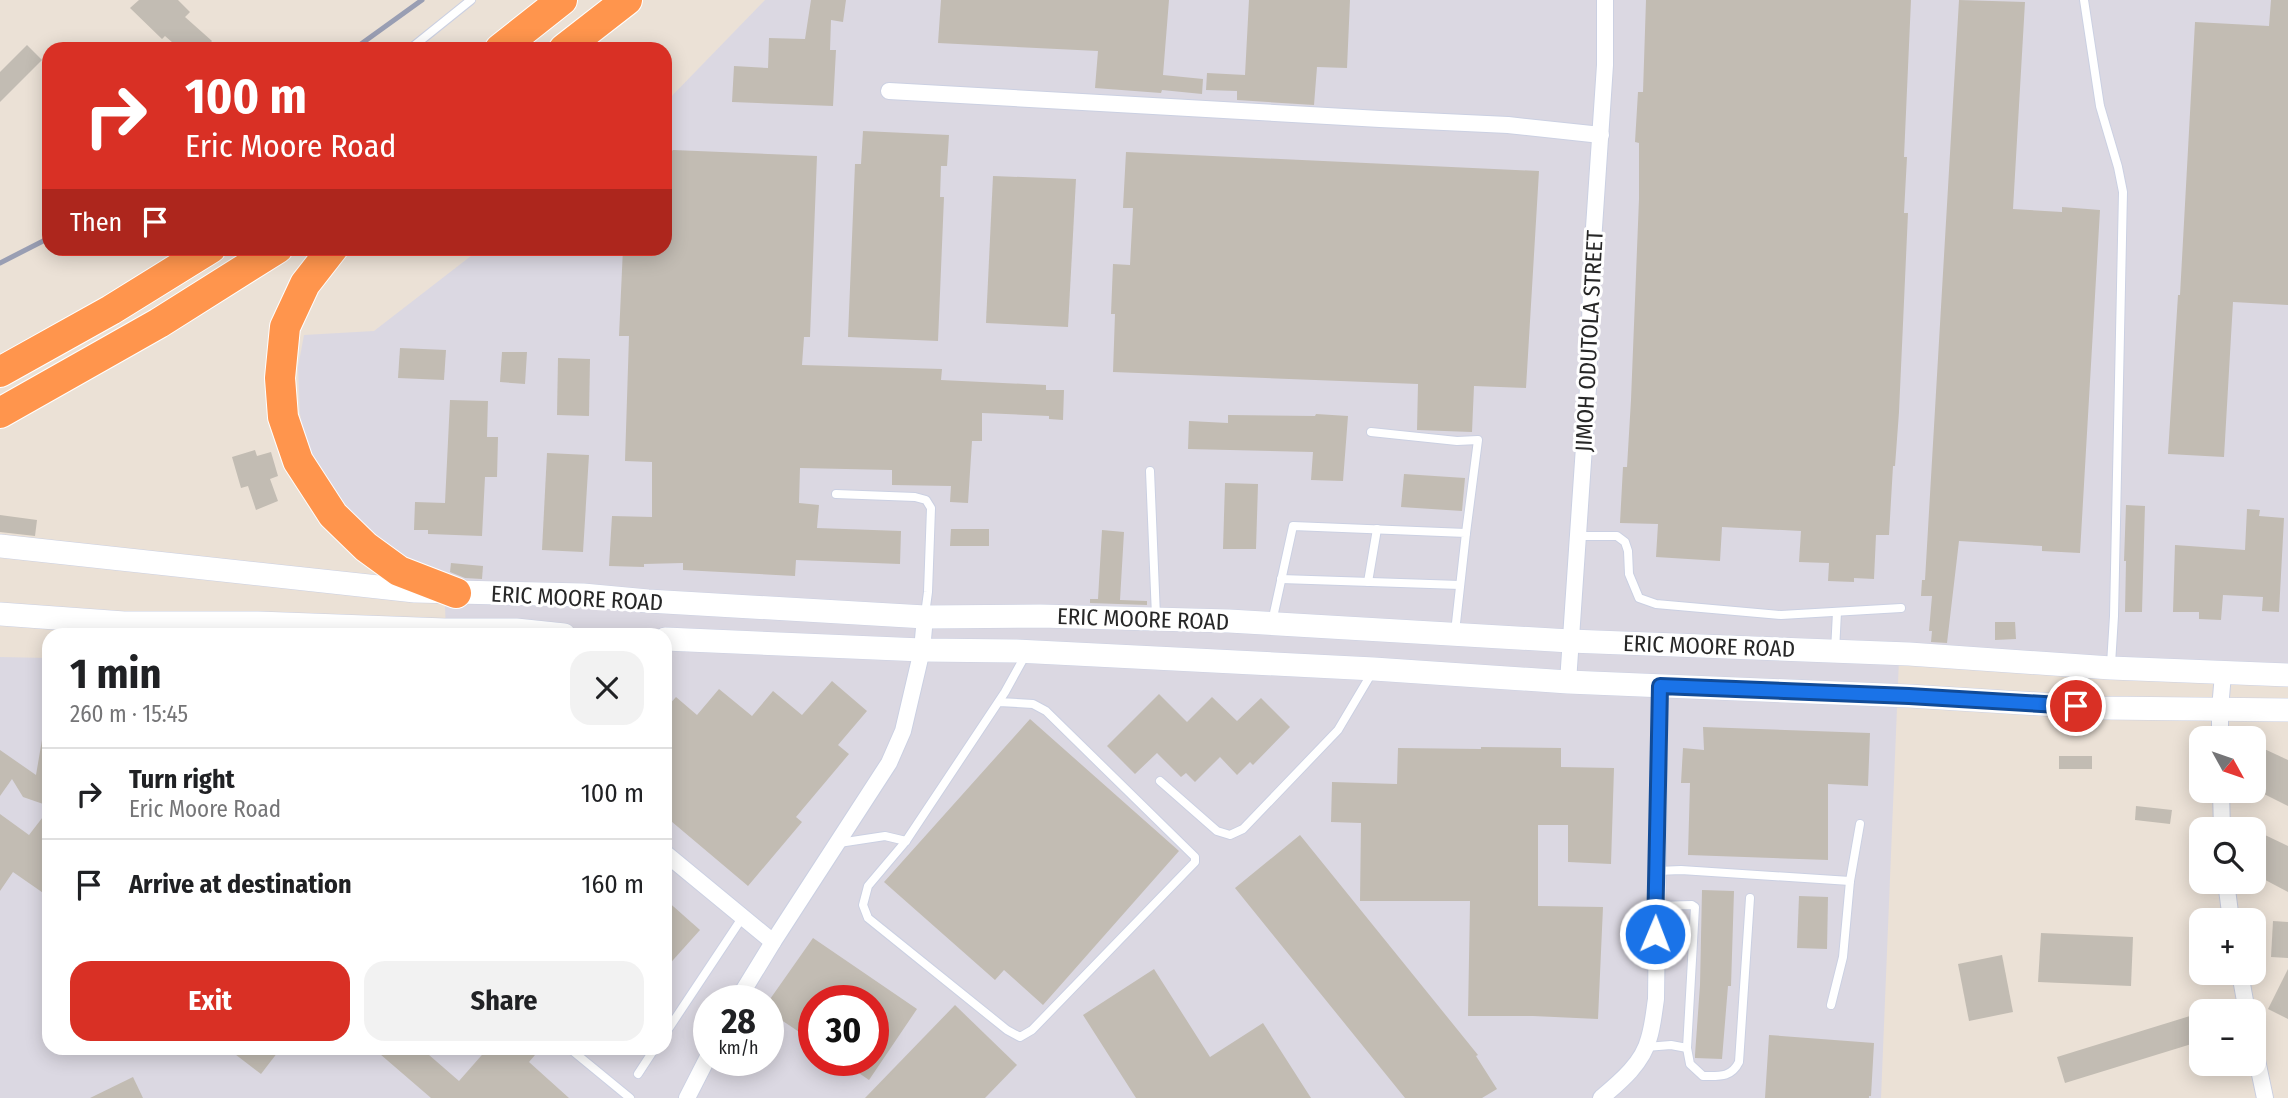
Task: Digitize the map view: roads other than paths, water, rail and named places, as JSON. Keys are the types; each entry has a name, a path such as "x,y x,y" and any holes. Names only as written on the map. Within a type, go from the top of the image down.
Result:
{"highway":[{"path":"509,42 562,0"},
{"path":"573,42 627,0"},
{"path":"0,372 111,310 198,256"},
{"path":"0,413 159,323 265,256"},
{"path":"327,256 305,284 285,327 280,378 283,417 298,461 332,515 366,547 400,572 456,593"}],"street":[{"name":"JIMOH ODUTOLA STREET","path":"1568,682 1588,388 1592,257 1605,65 1605,0"},
{"path":"889,91 1508,125 1601,135"},
{"name":"ERIC MOORE ROAD","path":"0,545 318,582 456,593 583,595 925,617 1156,619 1272,624 1570,641 1909,654 2223,674 2288,675"},
{"name":"ERIC MOORE ROAD","path":"0,614 124,624 258,623 403,628"},
{"path":"747,985 889,763 903,732 922,650 925,617"},
{"name":"ERIC MOORE ROAD","path":"672,639 1027,652 2104,708 2288,710"},
{"path":"2220,726 2223,674"},
{"path":"1601,1098 1623,1080 1646,1047 1656,999 1660,686"},
{"path":"672,859 773,942"},
{"path":"687,1098 698,1076"},
{"path":"2260,1076 2265,1098"}],"lane":[{"path":"419,42 471,0"},
{"path":"2084,0 2100,106 2123,192 2111,668"},
{"path":"1371,432 1457,441 1478,440 1455,635"},
{"path":"1150,471 1156,619"},
{"path":"836,494 915,497 926,500 931,508 925,617"},
{"path":"1272,624 1293,526 1466,533"},
{"path":"1367,582 1377,529"},
{"path":"1579,536 1617,536 1625,542 1629,574 1639,598 1656,604 1781,615 1901,608"},
{"path":"1281,579 1460,585"},
{"path":"1835,652 1837,612"},
{"path":"999,702 1033,704 1046,711 1192,853 1195,862 1032,1030 1020,1037 1007,1030 868,918 863,905 868,886 906,841 999,702 1027,652"},
{"path":"1160,781 1217,831 1230,835 1243,829 1338,730 1374,669"},
{"path":"1831,1005 1843,957 1850,881 1860,824"},
{"path":"839,843 885,836 906,841"},
{"path":"1657,871 1681,870 1850,881"},
{"path":"1656,906 1695,907 1688,1048 1690,1064 1703,1076 1726,1076 1735,1071 1739,1062 1750,898"},
{"path":"672,1023 742,918"},
{"path":"1646,1047 1671,1045 1688,1048"},
{"path":"578,1055 630,1098"},
{"path":"638,1074 650,1055"}],"railway":[{"path":"364,42 422,0"},
{"path":"0,263 42,242"}]}
